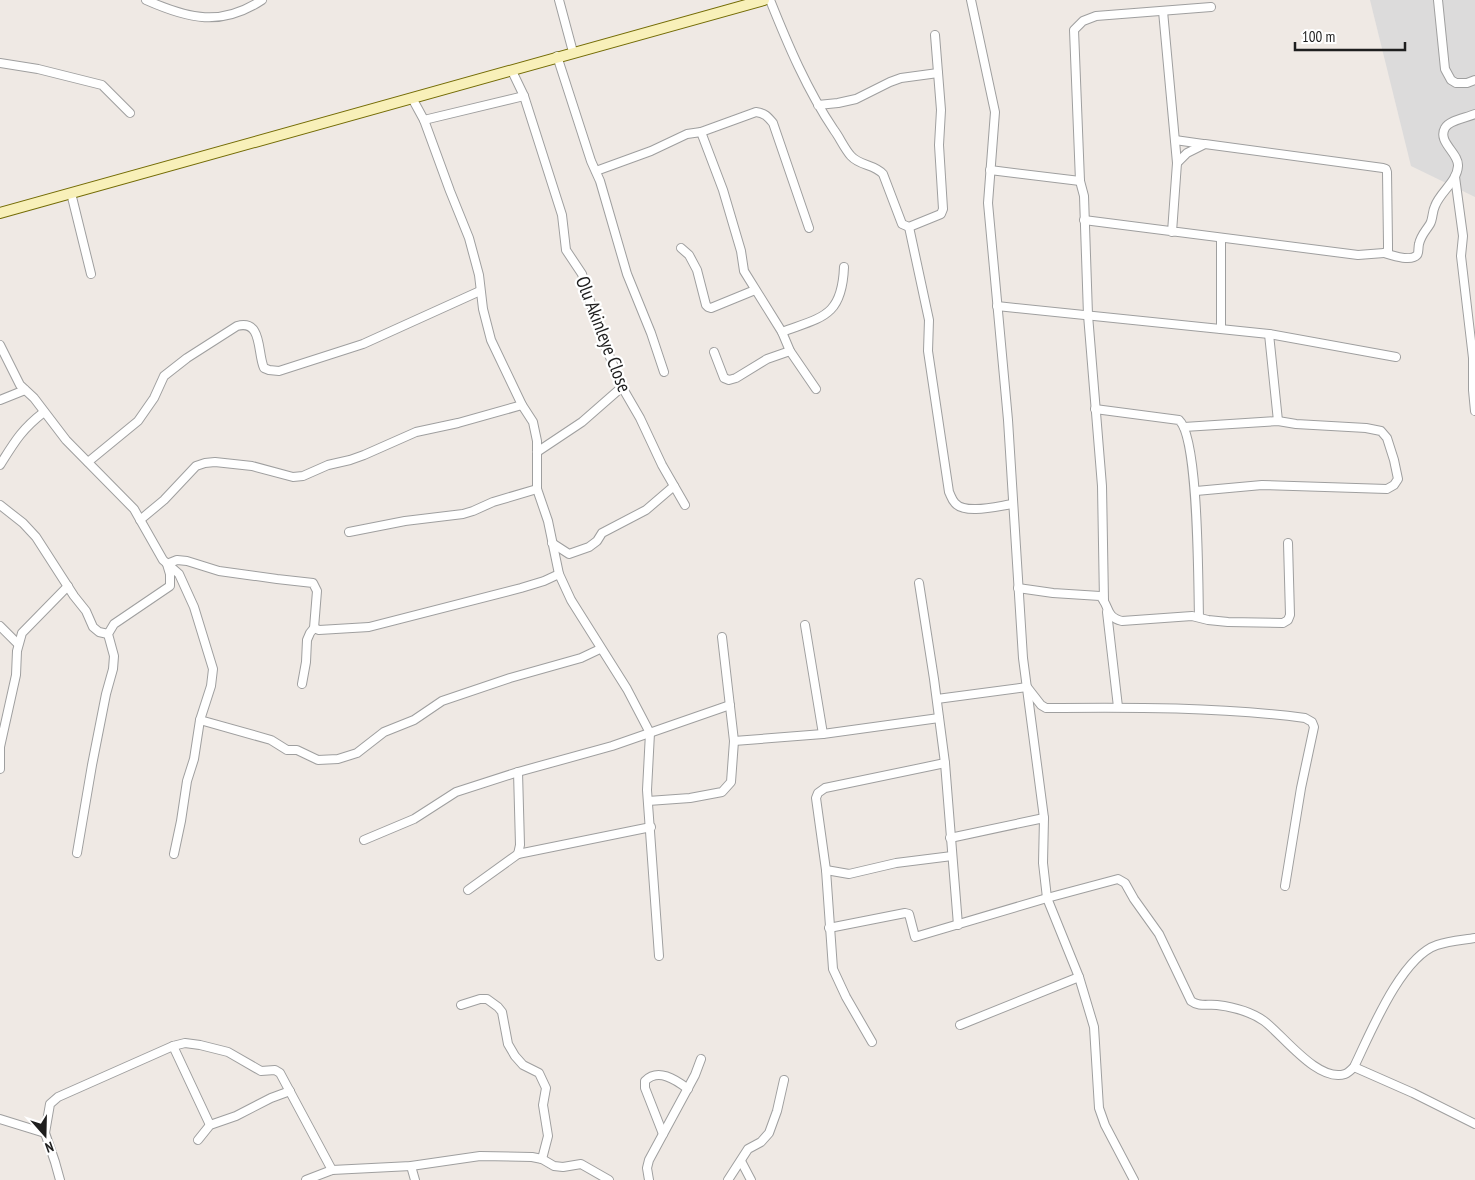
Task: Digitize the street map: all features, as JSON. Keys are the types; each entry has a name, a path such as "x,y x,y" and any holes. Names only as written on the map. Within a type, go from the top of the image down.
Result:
{"main road":[{"path":"0,213 512,71 557,56 764,0"}],"street":[{"path":"146,0 159,6 200,18 229,16 262,0"},
{"path":"558,0 573,52"},
{"path":"770,0 783,33 818,105 851,156 861,164 877,168 883,174 902,224 909,227 941,214 943,209 939,145 941,110 935,35"},
{"path":"972,0 994,112 988,203 1008,420 1023,658 1044,818 1043,863 1047,898 1080,977 1094,1027 1099,1108 1105,1125 1134,1180"},
{"path":"1438,0 1447,76 1456,83 1467,83 1475,80"},
{"path":"1118,707 1107,612 1104,601 1102,486 1088,315 1084,196 1080,181 1074,30 1084,21 1096,16 1211,7"},
{"path":"1164,11 1177,163 1172,232"},
{"path":"557,56 596,172 627,274 651,333 664,372"},
{"path":"0,63 38,69 102,85 130,113"},
{"name":"Olu Akinleye Close","path":"512,71 524,96 562,215 566,250 582,274 603,342 622,387 685,506"},
{"path":"818,105 856,99 901,78 938,73"},
{"path":"424,120 524,96"},
{"path":"412,98 424,120 469,238 479,275 480,291 491,340 522,405 533,422 537,452 537,490 548,520 559,574 571,600 600,649 627,689 650,733 648,801 659,956"},
{"path":"596,172 652,151 687,134 701,132 756,112 762,112 773,124 809,228"},
{"path":"1475,114 1462,120 1450,122 1443,134 1458,165 1455,177 1463,236 1461,256 1473,358 1475,411"},
{"path":"701,132 723,190 741,251 744,271 782,332 790,351 816,389"},
{"path":"1175,140 1386,169 1388,178 1388,251 1384,253"},
{"path":"1177,163 1192,150 1205,144"},
{"path":"990,170 1080,181"},
{"path":"1084,220 1358,255 1384,253 1408,258 1416,257 1418,254 1422,234 1430,224 1435,204 1455,177"},
{"path":"71,193 91,274"},
{"path":"909,227 929,320 928,351 953,502 960,507 972,509 1013,504"},
{"path":"1221,238 1222,329"},
{"path":"681,248 694,264 708,308 755,290"},
{"path":"782,332 821,317 835,305 843,286 844,267"},
{"path":"88,462 138,421 154,398 164,376 187,358 237,326 243,324 249,326 257,334 264,368 279,370 363,344 480,291"},
{"path":"997,306 1270,334 1396,357"},
{"path":"1270,334 1278,421"},
{"path":"0,345 20,384 34,398 66,440 134,509 167,564 170,574 170,586 114,624 108,634 114,656 113,669 94,757 77,853"},
{"path":"714,352 724,378 729,380 736,378 767,359 790,351"},
{"path":"537,452 582,422 622,387"},
{"path":"0,400 25,390"},
{"path":"140,520 164,500 196,466 205,463 216,462 252,466 293,477 303,476 328,465 364,455 416,432 458,423 522,405"},
{"path":"1095,409 1179,420 1184,427 1196,491 1199,617"},
{"path":"0,465 22,431 44,412"},
{"path":"1184,427 1278,421 1296,424 1366,428 1380,431 1387,438 1398,479 1394,485 1387,488 1262,486 1196,491"},
{"path":"552,543 569,554 589,546 602,533 646,510 674,486"},
{"path":"349,532 405,521 463,514 493,502 537,490"},
{"path":"0,505 36,536 86,611 96,630 108,634"},
{"path":"1107,612 1116,620 1128,621 1192,616 1228,622 1283,623 1288,620 1290,615 1288,543"},
{"path":"167,564 177,560 187,561 220,571 313,582 317,591 314,628 307,640 302,684"},
{"path":"167,564 179,574 184,582 213,669 211,686 200,720 194,759 187,782 174,854"},
{"path":"314,628 319,630 369,627 521,588 559,574"},
{"path":"919,583 945,763 958,925"},
{"path":"0,769 0,747 16,674 18,644 22,633 68,586"},
{"path":"1018,588 1053,593 1100,596 1104,601"},
{"path":"805,624 823,734"},
{"path":"0,626 18,644"},
{"path":"648,801 690,798 722,792 731,782 734,741 722,636"},
{"path":"200,720 271,740 287,750 297,750 318,760 338,759 357,753 384,732 414,720 442,701 510,678 581,658 600,649"},
{"path":"937,699 1027,686"},
{"path":"1027,686 1041,705 1046,708 1118,707 1255,711 1305,718 1312,722 1314,727 1301,788 1285,886"},
{"path":"364,840 414,819 456,792 590,752 730,706"},
{"path":"734,741 823,734 894,726 939,718"},
{"path":"872,1042 846,997 833,969 826,870 816,798 818,792 825,788 945,763"},
{"path":"518,772 520,844 518,854"},
{"path":"950,838 1044,818"},
{"path":"468,890 518,854 651,827"},
{"path":"826,870 849,874 896,863 952,856"},
{"path":"829,928 905,913 910,914 915,937 1118,879 1125,883 1134,900 1159,934 1191,1001 1197,1005 1215,1005 1245,1010 1264,1021 1321,1071 1335,1074 1345,1074 1354,1067 1388,998 1412,964 1436,945 1475,938"},
{"path":"960,1025 1080,977"},
{"path":"461,1005 480,999 487,1000 498,1007 502,1012 508,1044 515,1056 523,1065 539,1073 546,1088 543,1106 548,1136 542,1159"},
{"path":"60,1180 45,1133 50,1104 58,1096 173,1046 185,1043 228,1052 261,1071 275,1070 280,1074 308,1129 332,1170"},
{"path":"173,1046 210,1125"},
{"path":"649,1180 647,1168 649,1160 688,1089 701,1059"},
{"path":"1354,1067 1475,1124"},
{"path":"663,1134 645,1088 645,1081 650,1076 662,1075 677,1081 688,1089"},
{"path":"728,1180 748,1149 761,1142 769,1133 777,1111 784,1080"},
{"path":"198,1140 210,1125 236,1116 271,1098 290,1091"},
{"path":"0,1119 45,1133"},
{"path":"306,1180 332,1170 411,1166 480,1156 542,1159 554,1166 563,1167 580,1164 609,1180"},
{"path":"741,1160 751,1180"},
{"path":"411,1166 414,1180"}],"shaded area":[{"path":"1370,0 1475,0 1475,197 1411,166"}]}
